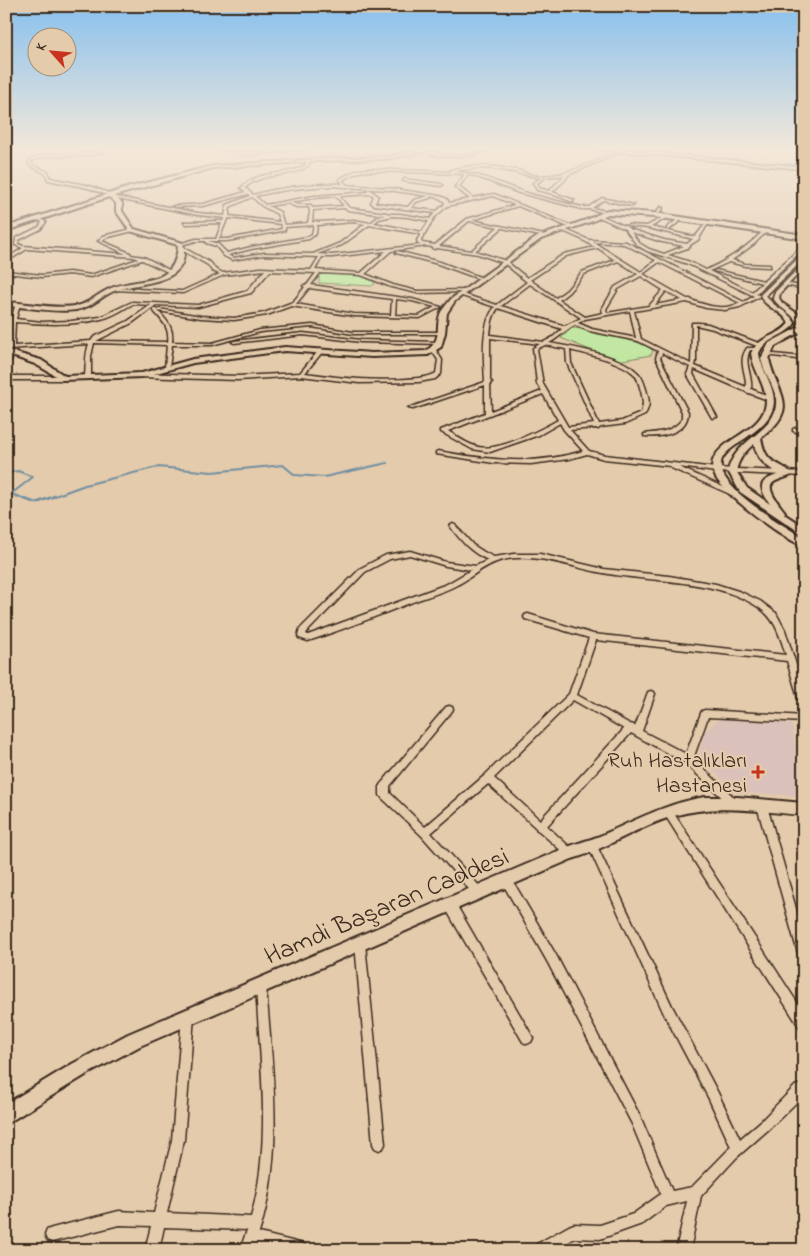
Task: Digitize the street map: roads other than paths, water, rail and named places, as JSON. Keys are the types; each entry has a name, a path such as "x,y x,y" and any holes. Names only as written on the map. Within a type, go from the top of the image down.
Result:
{"main road":[{"path":"6,230 78,207"},
{"path":"6,304 78,307 88,304 113,289 151,282 171,272 180,264 181,246 132,230 119,211 119,207"},
{"path":"10,350 38,362 63,378 135,375 193,361 284,349 322,350 372,355 434,351 442,333 443,308 520,250 544,236 572,227 602,214 656,215 804,237"},
{"path":"804,255 758,296 787,315 792,323 790,328 758,347 755,358 770,400 766,413 756,426 721,454 716,470 720,479 732,493 804,543"},
{"path":"803,268 777,293 776,298 803,322 802,328 800,331 777,342 766,354 766,365 779,393 780,405 773,424 734,460 732,471 743,490 804,532"},
{"path":"757,438 764,462 788,474"},
{"path":"786,520 771,499 766,485 770,480 788,474"},
{"name":"Hamdi Başaran Caddesi","path":"6,1114 78,1070 134,1040 570,853 592,847 668,812 707,802 734,802 804,809"}],"street":[{"path":"170,207 176,207"},
{"path":"170,207 226,220 283,224 316,222 371,223 423,233"},
{"path":"217,240 226,220 228,207"},
{"path":"223,274 213,270 210,264 181,246 188,242 280,232 284,229 279,213 265,207"},
{"path":"304,207 312,209 346,207 431,220"},
{"path":"365,211 374,207"},
{"path":"390,207 437,212"},
{"path":"424,246 419,240 431,220 444,207"},
{"path":"434,248 468,220 516,207"},
{"path":"520,207 572,227"},
{"path":"583,207 589,208"},
{"path":"586,207 626,229 650,238 689,246"},
{"path":"656,215 661,208"},
{"path":"310,223 312,209"},
{"path":"306,256 341,244 378,218 391,214"},
{"path":"648,227 666,217"},
{"path":"39,219 44,222 40,228 15,242 18,246 143,258"},
{"path":"650,238 666,230 680,219"},
{"path":"185,224 226,220"},
{"path":"468,220 544,236"},
{"path":"225,254 308,238 314,234 316,222"},
{"path":"665,256 689,246 697,239 708,223"},
{"path":"472,252 501,227"},
{"path":"626,229 648,227 697,239"},
{"path":"626,229 638,244 665,256 708,270 765,283"},
{"path":"132,230 104,237 100,241 143,258 171,272"},
{"path":"564,230 588,241 666,289 689,300 726,309 743,304 758,296 765,283 800,250 804,237"},
{"path":"708,270 729,261 753,245 765,231"},
{"path":"588,241 625,243 743,304"},
{"path":"188,242 213,244 226,257 232,259 264,254 321,256 424,246 472,252 505,262 556,300 584,318"},
{"path":"6,261 28,247"},
{"path":"414,256 418,247"},
{"path":"488,413 487,336 492,315 498,306 529,280 565,254 598,247"},
{"path":"390,250 483,279"},
{"path":"362,274 390,250"},
{"path":"6,253 17,254"},
{"path":"13,320 42,323 101,318 132,303 201,317 238,319 265,314 292,305 298,300 315,272 321,256"},
{"path":"6,272 42,276 69,274 91,276 143,258"},
{"path":"556,300 568,292 583,274 618,260"},
{"path":"605,314 604,308 612,292 659,260"},
{"path":"729,261 745,265 769,266"},
{"path":"113,289 183,292 223,274 248,270 362,274 408,290 433,293 464,293 565,328"},
{"path":"88,377 91,342 100,335 130,322 147,309 154,307 198,306 249,292 268,270"},
{"path":"708,270 758,296 776,298"},
{"path":"786,284 803,289"},
{"path":"305,286 394,298 443,308"},
{"path":"651,306 666,289"},
{"path":"393,316 394,298"},
{"path":"689,300 584,318 565,328 555,338 541,344 535,350 538,376 544,392 566,429 587,452 604,457 716,470 804,474"},
{"path":"6,364 10,350 13,320 18,304"},
{"path":"292,305 354,315 420,317 443,308"},
{"path":"154,307 167,324 171,342 167,368"},
{"path":"632,310 639,340"},
{"path":"575,323 591,330 639,340 693,367 770,400"},
{"path":"714,417 690,374 693,367 695,323 703,323 758,347"},
{"path":"221,342 260,331 312,326 353,333 442,333"},
{"path":"10,350 91,342 221,342 303,334 361,341 439,342"},
{"path":"487,336 517,338 568,349 623,365 637,375 647,404 643,414 632,420 598,427 566,429"},
{"path":"748,391 750,383 745,366 745,353 749,349 758,347"},
{"path":"568,349 569,363 598,427"},
{"path":"301,374 322,350"},
{"path":"646,435 663,434 676,430 685,419 685,412 658,358 661,350"},
{"path":"135,375 238,378 301,374 359,381 433,378 438,374 440,360 434,351"},
{"path":"766,354 803,359 804,366"},
{"path":"6,378 63,378"},
{"path":"411,408 489,382"},
{"path":"544,392 446,429 444,432 474,448 490,450 536,434 561,420"},
{"path":"795,430 804,432"},
{"path":"438,452 497,462 550,462 587,452"},
{"path":"669,465 732,493"},
{"path":"452,526 470,547 481,555 494,560"},
{"path":"478,569 446,564 410,553 388,557 362,570 302,631 302,636 308,638 354,623 448,587 494,560 532,554 590,568 722,588 757,602 775,616 781,625 789,658 804,704"},
{"path":"528,617 592,637 789,658"},
{"path":"426,833 488,778 572,696 592,637"},
{"path":"540,828 634,729 651,694"},
{"path":"572,696 688,760 734,802"},
{"path":"450,709 389,780 384,790 387,800 426,833 479,893"},
{"path":"688,760 704,713 804,719"},
{"path":"488,778 540,828 570,853"},
{"path":"762,806 804,957"},
{"path":"668,812 804,1024"},
{"path":"592,847 668,1010 713,1094 738,1149"},
{"path":"507,880 552,959 636,1120 669,1199"},
{"path":"450,905 527,1038"},
{"path":"360,944 379,1144"},
{"path":"261,986 268,1126 263,1194 249,1244 300,1250"},
{"path":"152,1250 178,1140 188,1017"},
{"path":"683,1250 696,1193 738,1149 799,1090 804,1088"},
{"path":"540,1250 574,1231 600,1232 637,1219 663,1200 696,1193"},
{"path":"52,1235 120,1218 256,1224"}],"waterway":[{"path":"52,497 85,485 158,467 212,472 283,465 295,475 324,477 387,463"},
{"path":"6,473 18,471 33,477 11,494 20,497"},
{"path":"16,496 36,503 55,496"}],"place":[{"name":"Ruh Hastalıkları Hastanesi","path":"758,772"}]}
